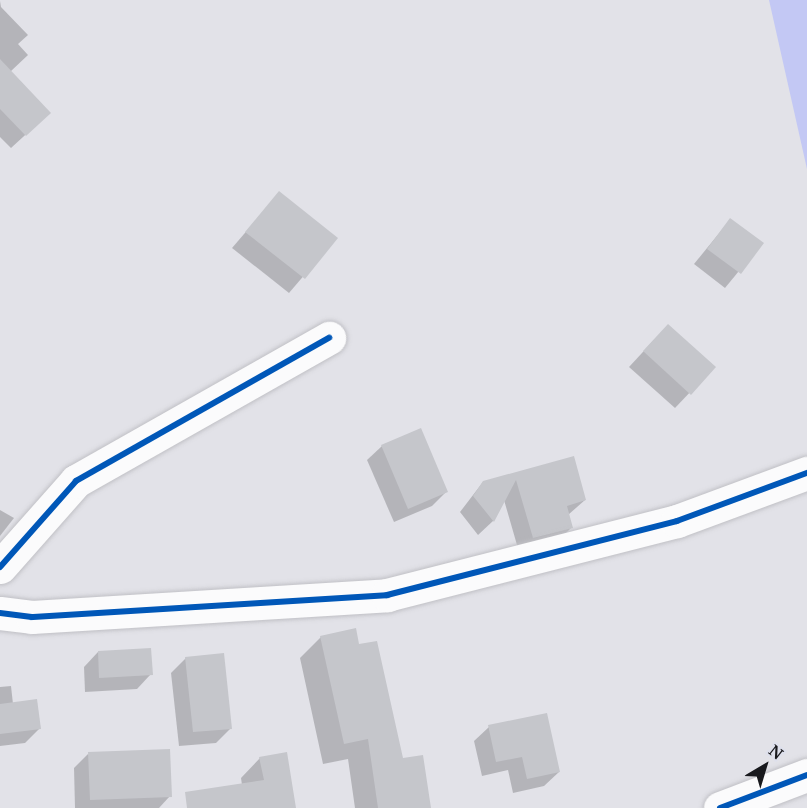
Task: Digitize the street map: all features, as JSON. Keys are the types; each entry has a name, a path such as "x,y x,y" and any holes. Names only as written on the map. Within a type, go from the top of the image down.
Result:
{"street":[{"path":"0,567 76,481 329,338"},
{"path":"0,613 32,617 387,595 677,521 807,473"},
{"path":"720,808 807,775"}],"shaded area":[{"path":"769,0 807,0 807,169"}],"building":[{"path":"0,59 51,113 26,136 0,109"},
{"path":"279,191 338,238 305,279 245,232"},
{"path":"730,218 764,243 741,274 707,249"},
{"path":"668,324 716,367 691,395 643,351"},
{"path":"421,428 448,492 408,509 381,445"},
{"path":"574,456 586,500 567,506 573,528 533,538 516,480 494,522 473,496 483,481"},
{"path":"356,628 359,644 377,641 403,758 423,755 431,808 378,808 368,739 344,744 320,636"},
{"path":"151,648 153,675 99,678 98,651"},
{"path":"224,653 232,729 193,732 185,657"},
{"path":"37,699 41,729 0,734 0,704"},
{"path":"547,713 560,772 527,779 522,757 496,762 488,725"},
{"path":"170,749 172,797 90,800 88,752"},
{"path":"287,752 296,808 187,808 185,792 264,780 259,757"}],"cycle path":[{"path":"0,567 76,481 329,338"},
{"path":"0,613 32,617 387,595 677,521 807,473"},
{"path":"720,808 807,775"}]}
